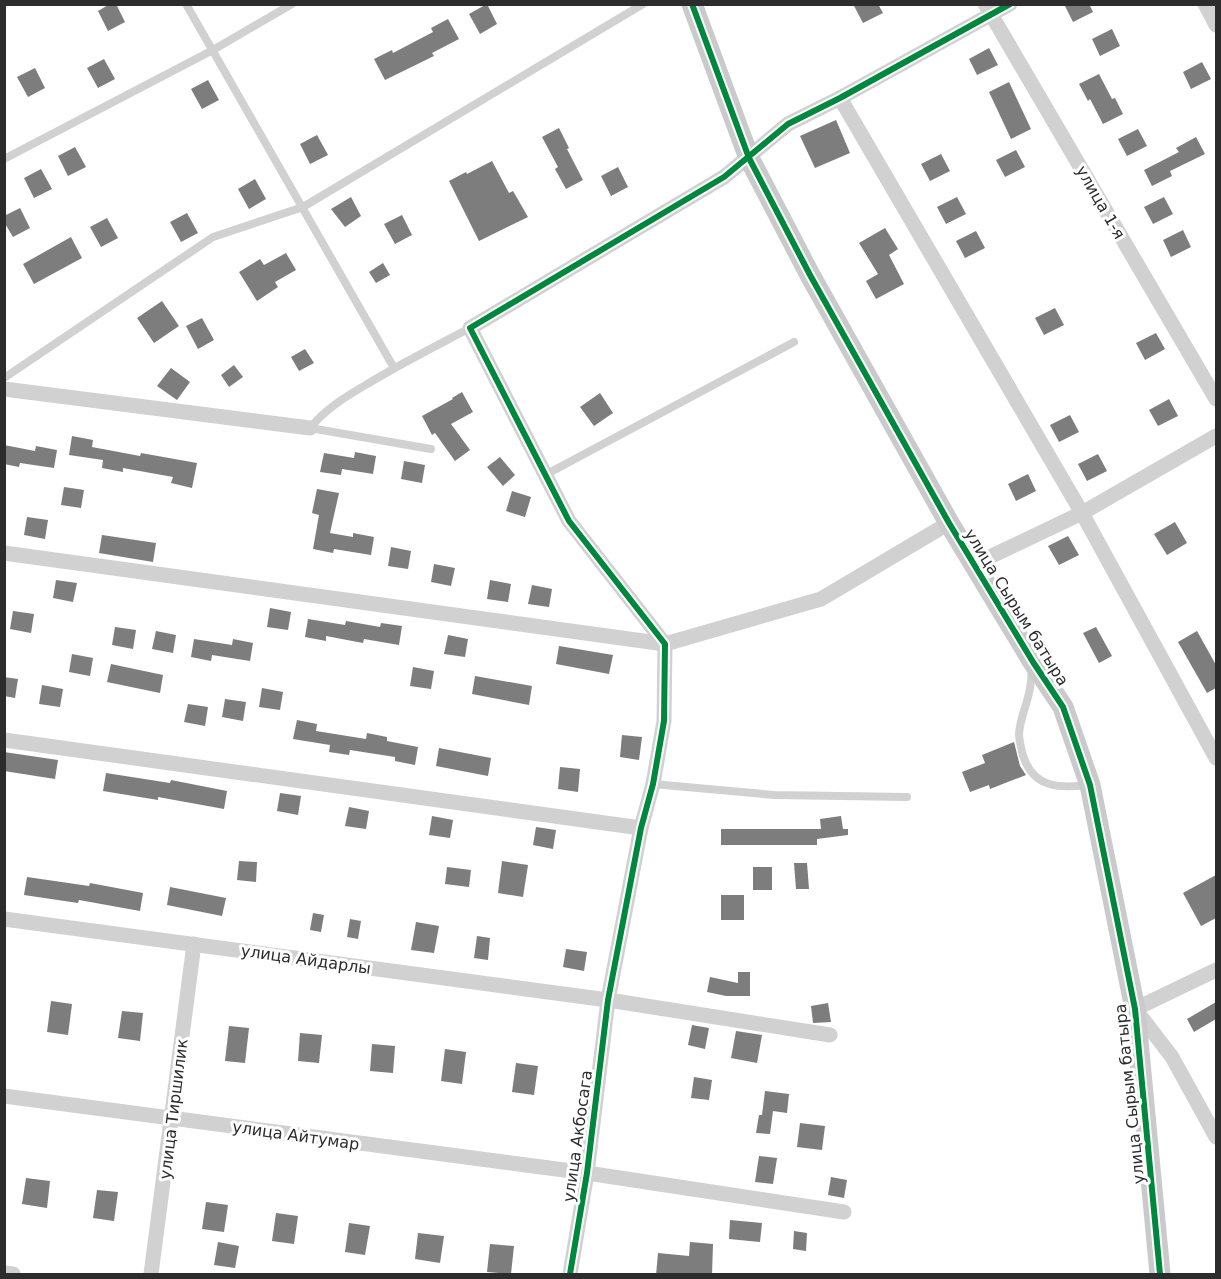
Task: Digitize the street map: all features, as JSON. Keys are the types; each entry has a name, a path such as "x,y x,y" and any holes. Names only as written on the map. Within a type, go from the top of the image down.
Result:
{"street":[{"name":"улица Сырым батыра","path":"692,4 750,158 810,275 949,523 1033,662 1063,707 1090,785 1135,1009 1160,1275"},
{"path":"665,644 569,521 470,328 724,177 750,158 788,124 840,98 988,10 1010,4"},
{"path":"1205,4 1216,25"},
{"name":"улица 1-я","path":"988,10 1216,399"},
{"path":"840,98 1082,513 1216,758"},
{"path":"4,389 310,428"},
{"path":"975,564 1082,513 1216,436"},
{"path":"4,553 665,644 821,599 949,523"},
{"name":"улица Акбосага","path":"570,1275 586,1173 608,1000 664,721 665,644"},
{"path":"4,740 641,828"},
{"name":"улица Айдарлы","path":"4,919 608,1000 830,1035"},
{"name":"улица Тиршилик","path":"151,1275 195,944"},
{"path":"1216,970 1135,1009 1172,1057 1216,1137"},
{"name":"улица Айтумар","path":"4,1096 586,1173 844,1212"},
{"path":"4,1273 14,1275"}],"lane":[{"path":"186,4 394,368"},
{"path":"4,159 213,50 292,4"},
{"path":"4,378 213,237 303,207 643,4"},
{"path":"431,449 310,428 323,412 394,368 470,328"},
{"path":"545,475 794,342"},
{"path":"1033,662 1019,737 1024,761 1037,779 1050,785 1069,788 1090,785"},
{"path":"653,784 774,795 907,797"}],"building":[{"path":"110,4 116,4 125,22 108,31 98,11"},
{"path":"487,4 497,24 480,34 469,14"},
{"path":"853,4 878,4 883,13 863,23"},
{"path":"1064,4 1089,4 1093,12 1073,22"},
{"path":"448,19 459,39 432,53 434,56 385,80 374,59 392,50 393,53 433,32 431,28"},
{"path":"1112,29 1120,46 1100,56 1092,39"},
{"path":"989,48 998,65 977,75 969,59"},
{"path":"104,59 115,79 98,88 87,68"},
{"path":"1202,62 1211,79 1191,89 1183,72"},
{"path":"35,68 45,88 28,97 17,77"},
{"path":"1099,74 1123,114 1103,124 1079,84"},
{"path":"208,80 219,100 202,109 191,89"},
{"path":"1009,82 1031,129 1011,139 989,92"},
{"path":"836,120 850,153 815,168 800,136"},
{"path":"559,128 583,180 566,189 555,169 558,167 542,137"},
{"path":"1138,129 1147,146 1127,156 1118,139"},
{"path":"317,135 328,155 310,164 300,144"},
{"path":"1196,137 1205,154 1170,171 1172,176 1152,186 1144,170 1179,152 1176,148"},
{"path":"75,147 86,167 68,176 58,156"},
{"path":"1016,150 1025,167 1005,177 996,160"},
{"path":"941,154 950,171 930,181 921,164"},
{"path":"492,161 509,193 513,191 528,217 479,241 449,181"},
{"path":"618,167 628,187 611,196 601,176"},
{"path":"41,169 52,189 34,198 24,178"},
{"path":"255,179 266,199 249,209 238,189"},
{"path":"351,197 361,216 345,227 331,209"},
{"path":"957,197 966,214 946,224 937,207"},
{"path":"1164,197 1173,214 1153,224 1144,207"},
{"path":"20,208 30,228 13,237 4,222 4,216"},
{"path":"187,213 198,233 181,242 170,222"},
{"path":"402,215 412,235 395,244 384,224"},
{"path":"107,218 118,238 101,247 90,227"},
{"path":"885,228 898,249 889,255 904,284 876,299 866,281 878,274 859,243"},
{"path":"1183,230 1191,247 1171,257 1163,240"},
{"path":"976,231 985,248 965,258 956,241"},
{"path":"71,237 82,258 34,284 23,264"},
{"path":"286,253 296,270 275,282 278,287 257,301 239,272 260,259 264,265"},
{"path":"383,263 390,275 376,283 369,272"},
{"path":"162,301 179,326 154,343 137,318"},
{"path":"1055,308 1064,325 1044,335 1035,318"},
{"path":"202,318 214,340 198,349 186,326"},
{"path":"1156,333 1165,349 1145,360 1136,343"},
{"path":"305,349 314,363 299,371 291,357"},
{"path":"234,365 243,377 229,387 221,375"},
{"path":"171,368 190,382 177,400 157,386"},
{"path":"462,392 473,412 451,424 470,450 455,461 435,433 432,435 422,416"},
{"path":"600,393 613,413 594,426 580,407"},
{"path":"1169,399 1178,416 1158,426 1149,410"},
{"path":"1070,415 1079,432 1059,442 1050,425"},
{"path":"72,436 93,440 92,447 197,463 192,488 171,483 173,477 123,468 123,472 102,468 103,460 69,455"},
{"path":"4,445 35,451 36,446 57,450 54,468 20,463 19,467 4,464"},
{"path":"355,452 376,456 373,474 342,469 341,475 320,472 324,453 354,458"},
{"path":"1098,454 1107,471 1087,481 1078,464"},
{"path":"500,457 515,475 503,486 487,467"},
{"path":"404,461 425,465 422,483 401,479"},
{"path":"1028,474 1036,491 1016,501 1008,484"},
{"path":"64,487 84,490 81,508 61,505"},
{"path":"317,489 339,493 330,533 353,537 353,533 374,537 371,555 334,549 333,553 313,549 319,515 312,513"},
{"path":"512,491 531,497 525,517 506,511"},
{"path":"27,517 48,520 45,539 24,535"},
{"path":"1175,522 1187,543 1167,555 1154,534"},
{"path":"102,535 156,543 153,562 99,553"},
{"path":"1068,536 1079,555 1059,565 1048,546"},
{"path":"391,547 411,551 408,569 388,566"},
{"path":"434,564 455,568 451,586 431,582"},
{"path":"56,580 77,583 73,602 53,598"},
{"path":"490,580 511,584 508,602 487,599"},
{"path":"532,585 552,589 549,607 528,604"},
{"path":"270,608 291,612 288,630 267,627"},
{"path":"13,611 34,614 31,633 10,629"},
{"path":"308,619 345,625 346,621 380,627 381,623 402,626 399,645 364,639 363,643 326,636 326,641 305,637"},
{"path":"115,627 136,630 133,649 112,645"},
{"path":"1096,627 1112,656 1099,663 1083,633"},
{"path":"156,631 176,635 173,653 152,649"},
{"path":"1197,631 1216,665 1216,688 1207,693 1178,642"},
{"path":"448,635 468,639 465,657 444,654"},
{"path":"194,639 232,645 233,639 253,643 250,661 212,655 211,661 191,657"},
{"path":"559,646 613,655 609,674 556,664"},
{"path":"72,654 93,658 90,676 69,672"},
{"path":"111,664 163,675 160,693 107,682"},
{"path":"413,667 434,671 431,689 410,686"},
{"path":"475,676 532,686 529,705 472,694"},
{"path":"4,677 18,679 15,698 4,696"},
{"path":"42,685 63,689 60,707 39,704"},
{"path":"262,688 283,692 280,710 259,707"},
{"path":"225,699 246,702 243,721 222,717"},
{"path":"188,704 208,707 205,726 184,722"},
{"path":"297,720 317,724 316,731 366,739 367,733 387,737 387,741 418,747 415,765 395,761 395,757 350,750 349,755 329,752 330,745 293,739"},
{"path":"622,735 642,737 639,760 620,757"},
{"path":"1014,742 1020,766 1026,775 990,789 989,785 970,792 962,772 985,763 982,755"},
{"path":"439,748 491,758 488,776 436,766"},
{"path":"4,752 58,760 55,779 4,771"},
{"path":"560,767 580,769 578,792 558,789"},
{"path":"106,773 170,783 171,780 227,791 224,809 158,797 158,800 103,791"},
{"path":"280,793 301,796 298,815 277,811"},
{"path":"349,807 369,811 366,829 345,826"},
{"path":"432,816 453,820 450,838 429,835"},
{"path":"841,816 843,829 848,829 848,835 817,839 817,845 721,845 721,829 821,829 820,819"},
{"path":"536,827 556,830 553,849 533,845"},
{"path":"239,861 257,862 256,882 237,880"},
{"path":"502,861 528,865 523,897 498,893"},
{"path":"794,863 807,863 809,889 796,889"},
{"path":"447,867 471,870 469,887 445,884"},
{"path":"753,867 772,867 772,890 753,890"},
{"path":"1216,875 1216,918 1201,926 1183,893"},
{"path":"27,877 89,886 90,883 143,893 140,911 79,900 78,903 24,895"},
{"path":"170,887 226,898 222,916 167,905"},
{"path":"721,895 744,895 744,920 721,920"},
{"path":"313,913 324,915 321,932 310,930"},
{"path":"350,919 361,921 358,939 347,937"},
{"path":"416,922 439,926 434,953 411,950"},
{"path":"477,936 490,938 488,960 474,958"},
{"path":"566,949 587,952 584,971 563,967"},
{"path":"738,972 750,972 750,996 726,996 707,992 710,977 738,983"},
{"path":"51,1001 72,1004 68,1035 47,1032"},
{"path":"1216,1002 1216,1019 1194,1032 1187,1019"},
{"path":"828,1003 831,1022 813,1023 811,1006"},
{"path":"122,1011 143,1013 140,1041 118,1038"},
{"path":"692,1025 709,1028 705,1049 688,1045"},
{"path":"229,1026 249,1028 245,1063 225,1061"},
{"path":"736,1031 762,1035 757,1063 731,1058"},
{"path":"300,1033 322,1035 319,1063 298,1061"},
{"path":"372,1044 395,1046 393,1073 370,1071"},
{"path":"445,1049 466,1052 462,1084 441,1081"},
{"path":"516,1063 538,1066 534,1095 512,1092"},
{"path":"694,1077 712,1080 709,1100 691,1098"},
{"path":"765,1091 789,1094 787,1113 773,1111 770,1134 756,1133 759,1115 762,1115"},
{"path":"800,1123 825,1126 822,1150 797,1147"},
{"path":"759,1156 777,1158 773,1184 755,1182"},
{"path":"831,1177 847,1180 844,1198 828,1195"},
{"path":"26,1178 50,1181 47,1208 22,1204"},
{"path":"97,1190 118,1192 114,1221 93,1218"},
{"path":"206,1202 228,1205 224,1232 202,1229"},
{"path":"276,1213 298,1216 294,1244 272,1241"},
{"path":"730,1220 762,1223 760,1242 729,1239"},
{"path":"349,1223 370,1226 365,1255 345,1252"},
{"path":"794,1231 807,1233 806,1251 793,1249"},
{"path":"418,1233 444,1236 440,1263 415,1259"},
{"path":"218,1242 239,1246 235,1268 214,1265"},
{"path":"690,1242 713,1244 712,1275 656,1275 658,1253 689,1256"},
{"path":"490,1244 514,1246 511,1274 487,1272"}],"cycle path":[{"path":"692,4 749,158 810,275 949,523 1033,662 1063,707 1090,785 1135,1009 1160,1274"},
{"path":"570,1274 587,1173 608,1000 664,721 665,644 569,521 470,328 724,177 788,124 840,98 1010,4"}]}
